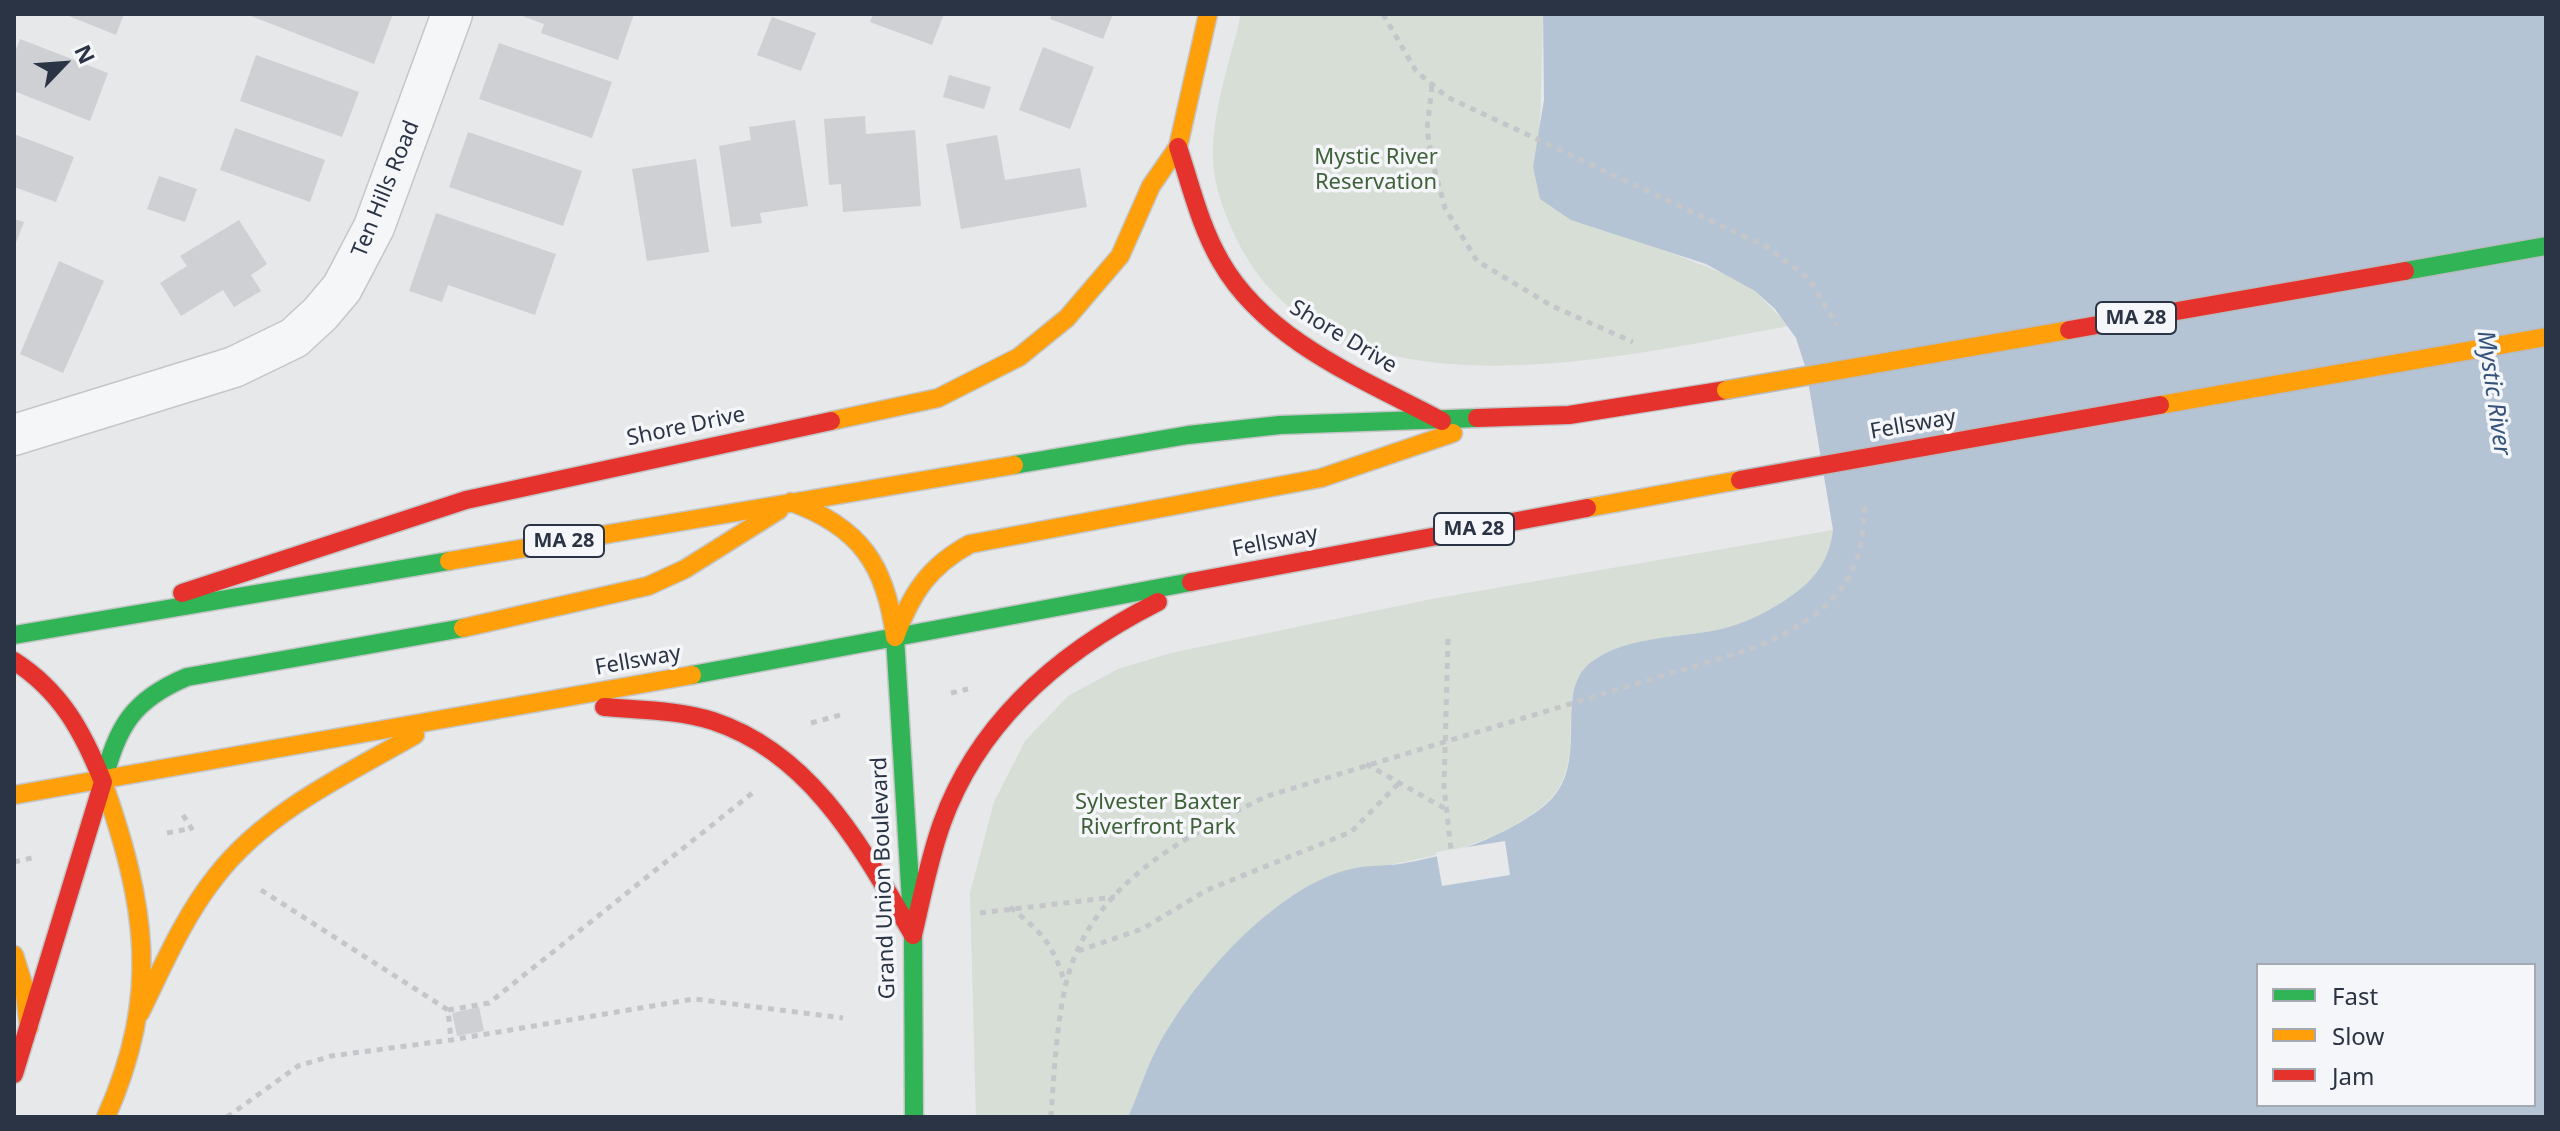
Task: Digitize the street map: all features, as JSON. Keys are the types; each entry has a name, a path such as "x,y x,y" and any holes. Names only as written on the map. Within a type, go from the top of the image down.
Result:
{"main road":[{"name":"Shore Drive","path":"104,620 466,500 903,406 967,386 1019,357 1043,338 1106,276 1138,222 1151,186 1178,147 1208,14"},
{"name":"Shore Drive","path":"1178,147 1205,230 1260,312 1283,333 1442,421"},
{"name":"MA 28","path":"14,635 1218,431 1280,425 1493,419 1597,411 2546,246"},
{"name":"Fellsway","path":"14,795 103,782 542,703 1740,480 2546,337"},
{"path":"895,637 918,582 933,566 970,544 1321,478 1493,419"},
{"path":"14,1074 122,724 137,703 158,687 187,677 444,632 602,599 648,586 685,569 791,502"},
{"name":"Grand Union Boulevard","path":"791,502 835,520 868,553 893,603 913,935 914,1117"},
{"path":"913,935 934,846 949,806 992,728 1019,696 1092,638 1135,612 1209,579"},
{"path":"14,661 35,672 70,710 87,738 138,895 144,936 140,1013 125,1070 106,1117"},
{"path":"542,703 677,713 714,721 752,737 783,756 814,785 863,850 913,935"},
{"path":"140,1013 197,905 228,861 258,832 436,722"},
{"path":"14,955 24,987 29,1027"}],"street":[{"name":"Ten Hills Road","path":"14,435 234,367 294,338 320,314 342,288 374,227 452,14"}],"path":[{"path":"1383,14 1403,53 1432,85 1466,109"},
{"path":"1432,85 1427,129 1432,160 1445,208 1477,261 1552,306 1633,342"},
{"path":"1448,639 1444,741 1445,809 1451,850"},
{"path":"951,693 977,688"},
{"path":"804,731 812,721 844,714"},
{"path":"1051,1117 1066,985 1077,951 1093,924 1143,866 1204,827 1267,796 1516,718"},
{"path":"1366,764 1445,809"},
{"path":"252,883 448,1010 489,1003 766,782"},
{"path":"1077,951 1142,929 1207,890 1351,832 1400,782"},
{"path":"162,834 189,829 183,815"},
{"path":"14,862 37,857"},
{"path":"980,913 1009,907 1116,897"},
{"path":"1009,907 1045,935 1056,952 1066,985"},
{"path":"227,1117 298,1066 331,1056 451,1040 694,999 843,1018"},
{"path":"448,1010 451,1040"}],"green space":[{"name":"Mystic River Reservation","path":"1241,14 1543,14 1540,127 1663,250 1733,277 1755,291 1789,326 1651,351 1573,361 1495,366 1419,360 1349,342 1290,308 1244,253 1222,203 1213,163 1214,133"},
{"name":"Sylvester Baxter Riverfront Park","path":"1833,530 1829,550 1816,574 1794,594 1765,612 1723,628 1633,643 1603,654 1590,663 1579,676 1573,692 1570,750 1558,789 1544,805 1519,823 1464,847 1318,883 1273,909 1226,954 1168,1029 1148,1066 1128,1117 976,1117 970,893 994,802 1025,741 1068,696 1118,669 1171,653 1432,599"}],"water":[{"name":"Mystic River","path":"1543,14 2546,14 2546,1117 1128,1117 1152,1058 1171,1024 1213,968 1265,916 1322,879 1351,869 1438,856 1494,836 1529,817 1559,790 1567,771 1573,693 1579,676 1590,663 1603,654 1633,643 1712,631 1755,617 1785,601 1802,587 1816,573 1829,550 1833,530 1806,369 1796,338 1775,309 1755,291 1706,264 1571,220 1540,199 1533,167 1544,100"}],"pier":[{"path":"1505,841 1510,875 1442,886 1436,852"}],"building":[{"path":"64,14 124,14 116,35"},
{"path":"246,14 393,14 374,64"},
{"path":"517,14 634,14 618,60 541,33 544,24"},
{"path":"873,14 944,14 932,45 870,22"},
{"path":"1052,14 1113,14 1103,39 1050,19"},
{"path":"772,17 816,33 801,71 757,55"},
{"path":"20,39 108,73 90,121 14,91 14,55"},
{"path":"499,43 612,82 592,138 479,99"},
{"path":"1043,47 1094,67 1070,129 1019,110"},
{"path":"256,55 359,92 342,137 240,101"},
{"path":"949,75 991,87 984,109 943,97"},
{"path":"865,116 866,134 915,130 921,206 843,212 841,184 829,185 824,119"},
{"path":"795,120 808,206 760,213 762,223 731,227 719,146 751,140 749,127"},
{"path":"235,128 325,160 310,202 220,170"},
{"path":"468,132 582,171 563,226 449,187"},
{"path":"14,134 74,157 56,202 14,187"},
{"path":"997,135 1005,180 1080,168 1087,207 961,229 946,144"},
{"path":"696,159 709,252 647,261 632,169"},
{"path":"159,176 197,189 185,222 147,209"},
{"path":"436,213 556,254 535,315 448,285 442,302 409,291"},
{"path":"14,219 24,222 14,248"},
{"path":"239,220 267,264 251,275 261,291 234,307 223,290 181,316 160,283 187,266 180,256"},
{"path":"59,261 104,281 63,373 20,354"},
{"path":"479,1007 484,1031 457,1036 452,1013"}],"traffic: fast":[{"path":"2405,271 2546,246"},
{"path":"1014,465 1188,435 1280,425 1477,418"},
{"path":"14,635 449,561"},
{"path":"692,675 1191,582"},
{"path":"103,782 115,745 130,717 153,695 187,677 463,628"},
{"path":"895,637 913,935 914,1117"}],"traffic: slow":[{"path":"831,421 938,398 1019,357 1067,318 1120,256 1151,186 1178,147 1208,14"},
{"path":"1726,390 2069,330"},
{"path":"2160,405 2546,337"},
{"path":"895,637 923,583 943,562 970,544 1321,478 1453,433"},
{"path":"449,561 1014,465"},
{"path":"1587,508 1740,480"},
{"path":"791,502 835,524 866,552 885,589 895,637"},
{"path":"463,628 648,586 685,569 779,510"},
{"path":"14,795 692,675"},
{"path":"140,1013 194,907 237,852 309,796 415,735"},
{"path":"103,782 129,869 141,950 141,989 135,1030 106,1117"},
{"path":"14,955 24,987 29,1027"}],"traffic: jam":[{"path":"1178,147 1207,234 1240,290 1290,336 1320,356 1442,421"},
{"path":"2069,330 2405,271"},
{"path":"1477,418 1569,415 1726,390"},
{"path":"1740,480 2160,405"},
{"path":"182,593 466,500 831,421"},
{"path":"1191,582 1587,508"},
{"path":"913,935 942,823 958,786 978,752 1028,692 1058,666 1089,642 1158,602"},
{"path":"14,661 58,699 87,746 103,782"},
{"path":"604,707 700,717 748,736 779,756 832,808 875,870 913,935"},
{"path":"14,1074 103,782"}]}
